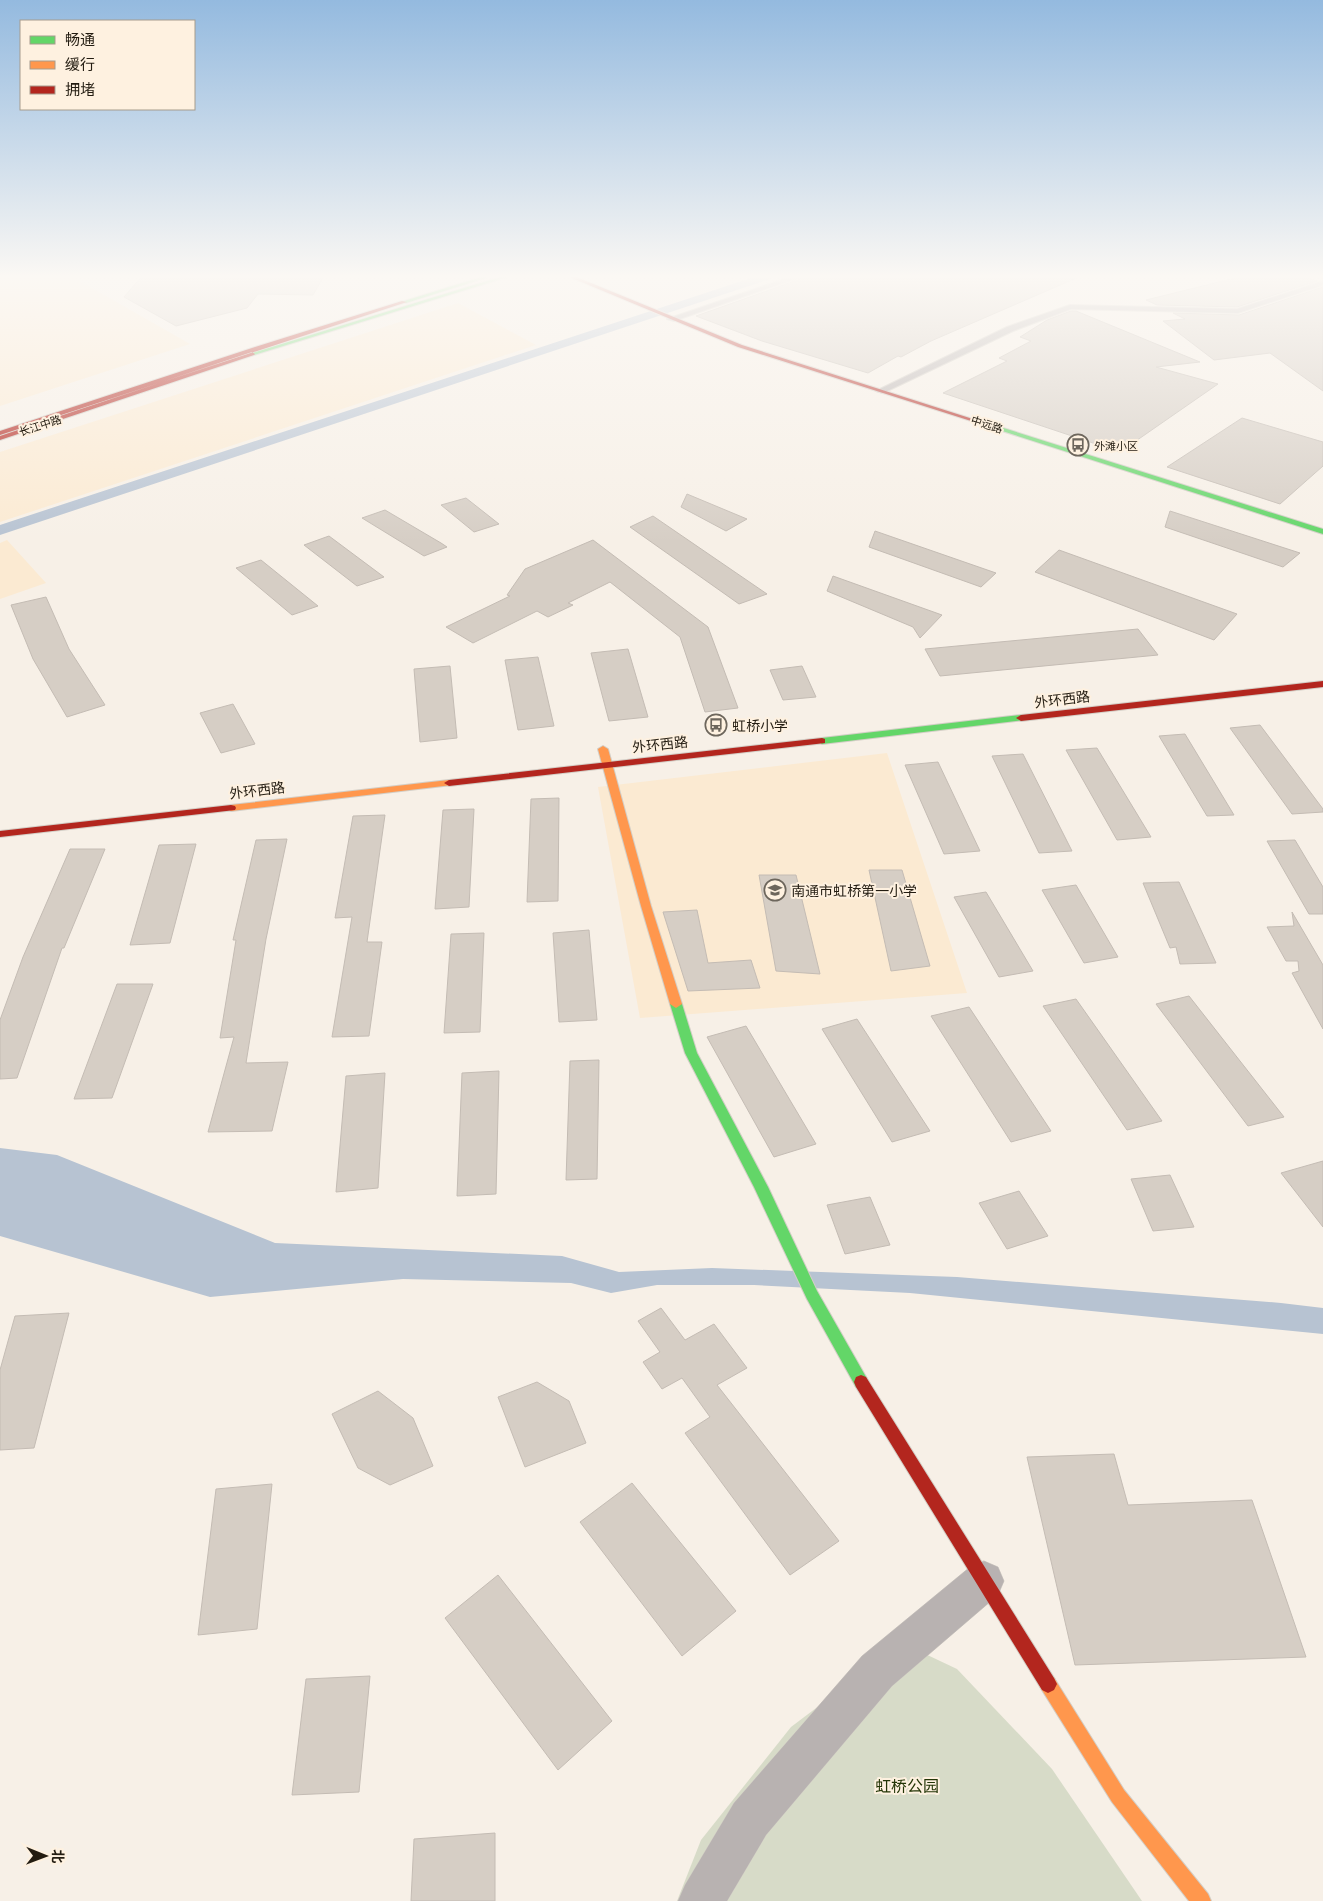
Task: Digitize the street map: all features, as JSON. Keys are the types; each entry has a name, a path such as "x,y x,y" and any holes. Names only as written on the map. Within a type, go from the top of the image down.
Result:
{"main road":[{"name":"长江中路","path":"0,424 187,365"},
{"name":"长江中路","path":"0,433 206,365"},
{"name":"长江中路","path":"0,438 222,365"},
{"name":"中远路","path":"798,365 1323,532"},
{"name":"外环西路","path":"0,834 1323,684"},
{"path":"603,749 646,906 691,1053 792,1251 812,1295 864,1387 1118,1796 1201,1901"}],"street":[{"path":"701,1901 750,1819 878,1671 984,1581"}],"lane":[{"path":"880,391 935,365"}],"shaded area":[{"path":"0,365 127,365 0,406"},
{"path":"268,365 476,365 0,522 0,452"},
{"path":"7,540 46,583 0,599 0,543"},
{"name":"南通市虹桥第一小学","path":"887,753 967,993 640,1018 598,787"}],"green space":[{"name":"虹桥公园","path":"902,1643 957,1669 1052,1769 1142,1901 677,1901 701,1840 791,1727"}],"water":[{"path":"487,365 512,365 0,535 0,525"},
{"path":"0,1148 57,1155 275,1243 562,1256 619,1272 712,1268 957,1277 1281,1303 1323,1308 1323,1334 910,1293 754,1285 657,1285 611,1293 571,1283 403,1279 210,1297 0,1236"}],"building":[{"path":"841,365 883,365 868,373"},
{"path":"1000,365 1176,365 1156,367 1218,384 1120,452 943,393"},
{"path":"1286,365 1323,365 1323,391"},
{"path":"1242,418 1323,442 1323,466 1280,504 1167,467"},
{"path":"687,494 747,519 726,531 681,507"},
{"path":"466,498 499,524 474,532 441,505"},
{"path":"385,510 447,547 424,556 362,518"},
{"path":"1170,511 1300,553 1283,567 1165,527"},
{"path":"653,516 767,594 739,604 630,527"},
{"path":"875,531 996,573 981,587 869,547"},
{"path":"329,536 384,577 357,586 304,545"},
{"path":"593,540 708,627 738,708 705,712 680,637 610,582 568,603 573,605 548,617 537,611 473,643 446,627 510,596 507,595 525,569"},
{"path":"1059,550 1237,614 1214,640 1035,572"},
{"path":"261,560 318,606 292,615 236,568"},
{"path":"833,576 942,615 920,638 913,627 827,591"},
{"path":"46,597 69,649 105,705 67,717 33,659 11,605"},
{"path":"1138,629 1158,655 940,676 925,649"},
{"path":"628,649 648,717 609,721 591,653"},
{"path":"538,657 554,726 518,730 505,660"},
{"path":"450,666 457,738 420,742 414,669"},
{"path":"802,666 816,697 783,700 770,670"},
{"path":"233,704 255,744 221,753 200,713"},
{"path":"1260,725 1323,809 1323,812 1292,814 1230,728"},
{"path":"1185,734 1234,815 1207,816 1159,736"},
{"path":"1097,748 1151,837 1117,840 1066,750"},
{"path":"1023,754 1072,851 1039,853 992,756"},
{"path":"938,762 980,851 944,854 905,765"},
{"path":"559,798 558,901 527,902 531,799"},
{"path":"474,809 469,907 435,909 443,810"},
{"path":"385,815 367,942 382,942 369,1036 332,1037 352,917 335,918 353,816"},
{"path":"287,839 266,939 246,1063 288,1062 272,1131 208,1132 234,1037 220,1038 236,940 233,940 256,840"},
{"path":"1295,840 1323,887 1323,914 1309,914 1267,841"},
{"path":"196,844 170,943 130,945 159,845"},
{"path":"70,849 105,849 64,948 62,948 17,1078 0,1079 0,1020 23,957"},
{"path":"869,870 902,870 930,966 891,971"},
{"path":"759,875 796,875 820,974 776,971"},
{"path":"1179,882 1216,963 1180,964 1176,947 1170,948 1143,883"},
{"path":"1076,885 1118,957 1084,963 1042,890"},
{"path":"986,892 1033,971 999,977 954,897"},
{"path":"697,910 708,963 751,960 760,988 688,991 663,912"},
{"path":"1292,912 1323,965 1323,1029 1292,973 1299,971 1298,961 1286,961 1267,927 1294,926"},
{"path":"589,930 597,1020 559,1022 553,933"},
{"path":"484,933 480,1032 444,1033 451,934"},
{"path":"117,984 153,984 112,1098 74,1099"},
{"path":"1189,996 1284,1117 1248,1126 1156,1004"},
{"path":"1076,999 1162,1121 1127,1130 1043,1006"},
{"path":"969,1007 1051,1131 1011,1142 931,1016"},
{"path":"857,1019 930,1131 892,1142 822,1029"},
{"path":"746,1026 816,1144 774,1157 707,1037"},
{"path":"599,1060 597,1179 566,1180 570,1061"},
{"path":"499,1071 496,1194 457,1196 462,1073"},
{"path":"385,1073 378,1188 336,1192 346,1076"},
{"path":"1323,1161 1323,1227 1281,1173"},
{"path":"1170,1175 1194,1227 1153,1231 1131,1179"},
{"path":"1019,1191 1048,1236 1007,1249 979,1203"},
{"path":"870,1197 890,1245 845,1254 827,1205"},
{"path":"661,1308 685,1340 714,1324 747,1368 717,1385 839,1541 790,1575 685,1433 710,1417 682,1378 662,1389 643,1362 660,1352 638,1321"},
{"path":"69,1313 34,1448 0,1450 0,1370 15,1316"},
{"path":"537,1382 569,1401 586,1443 525,1467 498,1397"},
{"path":"378,1391 413,1418 433,1466 390,1485 358,1468 332,1414"},
{"path":"1114,1454 1128,1505 1252,1500 1306,1657 1075,1665 1027,1457"},
{"path":"632,1483 736,1611 682,1656 580,1522"},
{"path":"272,1484 257,1629 198,1635 216,1489"},
{"path":"498,1575 612,1721 558,1770 445,1618"},
{"path":"370,1676 359,1792 292,1795 306,1679"},
{"path":"495,1833 495,1901 411,1901 414,1839"}],"traffic: fast":[{"path":"973,420 1323,532"},
{"path":"822,741 1021,718"},
{"path":"676,1004 691,1053 761,1187 812,1295 861,1382"}],"traffic: slow":[{"path":"603,749 646,906 676,1004"},
{"path":"231,808 449,783"},
{"path":"1048,1684 1118,1796 1201,1901"}],"traffic: jam":[{"path":"0,433 206,365"},
{"path":"0,438 220,365"},
{"path":"799,365 973,420"},
{"path":"1021,718 1323,684"},
{"path":"449,783 822,741"},
{"path":"0,834 231,808"},
{"path":"861,1382 1048,1684"}],"place":[{"name":"外滩小区","path":"1078,445"},
{"name":"虹桥小学","path":"716,725"},
{"name":"南通市虹桥第一小学","path":"775,890"}]}
